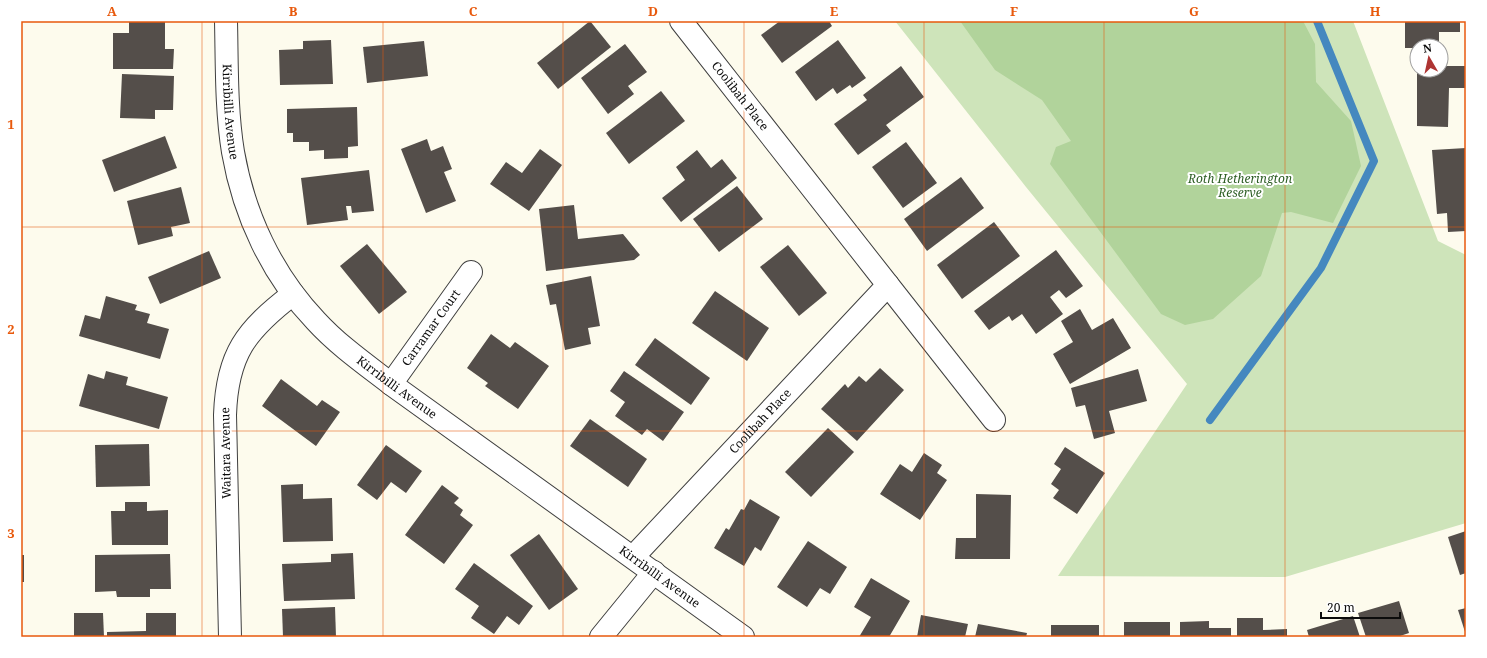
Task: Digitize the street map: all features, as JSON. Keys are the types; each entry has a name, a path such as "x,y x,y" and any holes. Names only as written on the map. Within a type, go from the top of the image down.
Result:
{"street":[{"name":"Kirribilli Avenue","path":"226,21 230,120 233,151 240,185 251,217 264,247 293,294 316,322 344,348 391,384 744,637"},
{"name":"Coolibah Place","path":"681,21 994,420"},
{"name":"Carramar Court","path":"391,384 471,272"},
{"name":"Coolibah Place","path":"633,557 888,285"},
{"name":"Waitara Avenue","path":"230,637 225,415 229,374 235,356 243,342 255,327 275,308 293,294"},
{"path":"601,637 654,572"}],"green space":[{"name":"Roth Hetherington Reserve","path":"895,21 1353,21 1438,241 1466,255 1466,523 1285,577 1058,576 1187,384 1026,187"},
{"path":"960,21 1303,21 1315,44 1316,82 1351,121 1361,166 1333,223 1291,212 1282,213 1261,276 1213,319 1185,325 1161,314 1050,164 1056,147 1071,141 1042,100 995,70"}],"building":[{"path":"129,21 165,21 165,49 174,49 173,69 113,69 113,33 129,33"},
{"path":"590,21 611,47 558,89 537,63"},
{"path":"780,21 829,21 832,26 782,63 761,35"},
{"path":"1405,21 1460,21 1460,32 1439,32 1439,38 1409,38 1409,48 1405,48"},
{"path":"331,40 333,84 280,85 279,50 303,49 303,41"},
{"path":"838,40 866,78 852,88 850,85 837,94 833,88 816,101 795,72"},
{"path":"424,41 428,76 367,83 363,47"},
{"path":"625,44 647,72 628,86 634,94 608,114 581,78"},
{"path":"901,66 924,97 886,125 891,131 858,155 834,124 867,100 863,95"},
{"path":"1449,66 1466,66 1466,88 1449,88 1448,127 1417,126 1417,78 1449,78"},
{"path":"122,74 174,76 173,110 155,110 155,119 120,118"},
{"path":"661,91 685,121 629,164 606,133"},
{"path":"357,107 358,146 348,147 348,158 324,159 324,150 309,151 309,142 293,142 293,133 287,133 287,109"},
{"path":"165,136 177,168 114,192 102,160"},
{"path":"427,139 431,151 443,146 452,169 444,172 456,201 426,213 401,149"},
{"path":"906,142 937,183 903,208 872,167"},
{"path":"1466,148 1466,231 1448,232 1447,213 1437,214 1432,150"},
{"path":"540,149 562,165 529,211 490,184 506,162 522,173"},
{"path":"697,150 711,168 722,159 737,178 681,222 662,198 685,180 676,167"},
{"path":"369,170 374,211 352,213 351,206 346,206 348,220 307,225 301,178"},
{"path":"961,177 984,208 927,251 904,219"},
{"path":"737,186 763,219 719,252 693,219"},
{"path":"181,187 190,223 171,227 173,236 138,245 127,201"},
{"path":"574,205 578,239 623,234 640,255 634,260 546,271 539,209"},
{"path":"994,222 1020,256 962,299 937,265"},
{"path":"367,244 407,292 379,314 340,266"},
{"path":"788,245 827,293 799,316 760,267"},
{"path":"1056,250 1083,286 1066,298 1059,290 1050,297 1063,314 1036,334 1022,314 1012,321 1009,316 989,330 974,311"},
{"path":"209,251 221,278 160,304 148,277"},
{"path":"591,276 600,326 588,328 591,344 565,350 556,304 550,305 546,285"},
{"path":"715,291 769,328 747,361 692,323"},
{"path":"106,296 137,305 135,310 150,314 147,323 169,329 160,359 79,336 85,315 100,319"},
{"path":"1080,309 1092,330 1113,318 1131,348 1070,384 1053,354 1073,342 1061,321"},
{"path":"491,334 510,348 515,342 549,366 518,409 485,386 488,383 467,368"},
{"path":"655,338 710,378 691,405 635,365"},
{"path":"880,368 904,390 857,441 821,409 845,384 848,388 859,376 866,382"},
{"path":"1138,369 1147,401 1109,411 1115,433 1094,439 1085,405 1076,407 1071,388"},
{"path":"106,371 128,377 126,385 168,397 159,429 79,406 88,374 104,379"},
{"path":"624,371 684,412 663,441 647,429 642,435 615,416 625,402 610,391"},
{"path":"281,379 317,406 322,400 340,412 316,446 262,406"},
{"path":"590,419 647,459 628,487 570,446"},
{"path":"828,428 854,452 811,497 785,472"},
{"path":"149,444 150,486 96,487 95,445"},
{"path":"386,445 422,471 406,493 391,482 377,500 357,485"},
{"path":"1065,447 1105,473 1077,514 1053,498 1059,490 1051,484 1061,469 1054,464"},
{"path":"924,453 942,465 937,473 947,480 920,520 880,494 900,464 912,472"},
{"path":"303,484 303,499 332,498 333,541 283,542 281,485"},
{"path":"442,485 459,498 454,503 463,510 460,515 473,525 444,564 405,535"},
{"path":"976,494 1011,495 1010,559 955,559 956,538 976,538"},
{"path":"750,499 780,517 761,551 755,547 744,566 714,548 726,528 729,530 741,509 744,510"},
{"path":"125,502 147,502 147,511 168,510 168,545 112,545 111,511 125,511"},
{"path":"1466,531 1466,573 1460,575 1448,537"},
{"path":"539,534 578,589 549,610 510,555"},
{"path":"808,541 847,567 830,594 820,588 807,607 777,587"},
{"path":"353,553 355,599 284,601 282,564 331,562 331,554"},
{"path":"170,554 171,589 150,589 150,597 117,597 116,591 95,592 95,555"},
{"path":"21,555 24,555 24,582 21,582"},
{"path":"474,563 533,606 519,625 507,616 494,634 471,618 479,606 455,589"},
{"path":"871,578 910,601 889,637 859,637 871,617 854,607"},
{"path":"1399,601 1409,633 1400,636 1401,637 1366,637 1358,613"},
{"path":"335,607 336,637 283,637 282,609"},
{"path":"1466,608 1466,635 1458,610"},
{"path":"74,613 103,613 104,637 74,637"},
{"path":"146,613 176,613 176,637 107,637 107,632 146,631"},
{"path":"921,615 968,624 965,637 917,637"},
{"path":"1353,616 1360,637 1309,637 1307,630"},
{"path":"1237,618 1263,618 1263,630 1287,629 1287,637 1237,637"},
{"path":"1209,621 1209,628 1231,628 1231,637 1180,637 1180,622"},
{"path":"1124,622 1170,622 1170,637 1124,637"},
{"path":"978,624 1027,633 1026,637 975,637"},
{"path":"1051,625 1099,625 1099,637 1051,637"}],"waterway":[{"path":"1210,420 1321,268 1374,161 1317,21"}]}
